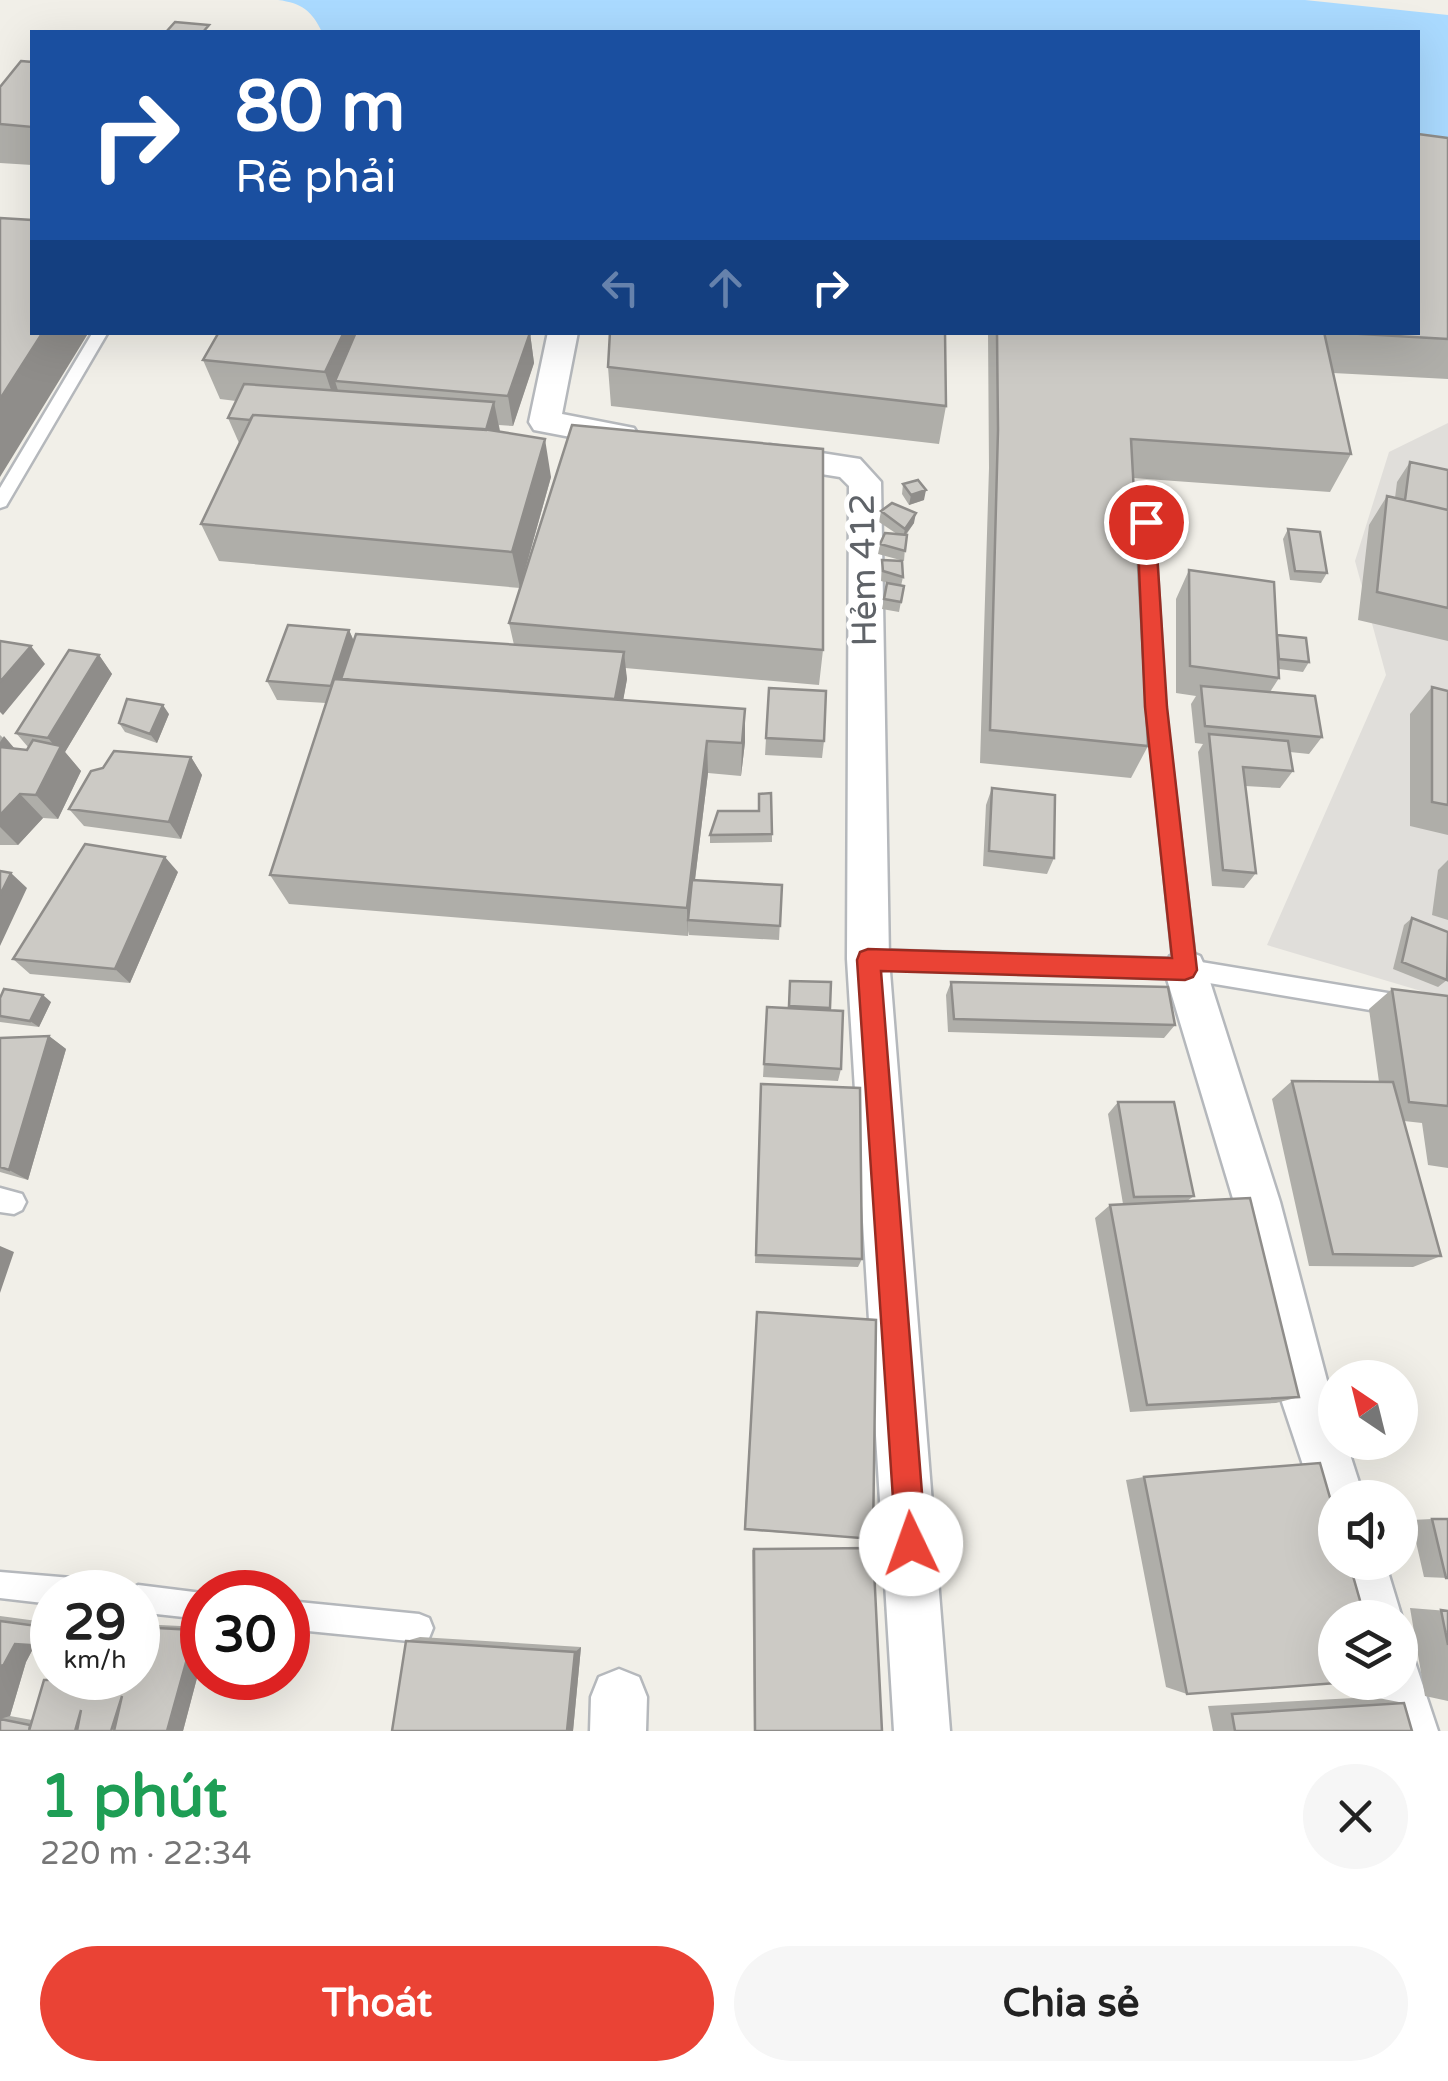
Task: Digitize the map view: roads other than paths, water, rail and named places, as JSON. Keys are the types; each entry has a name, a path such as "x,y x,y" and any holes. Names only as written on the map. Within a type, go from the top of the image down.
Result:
{"street":[{"path":"561,335 545,422 661,441"},
{"name":"Hẻm 412","path":"736,451 848,467 865,482 868,960 904,1431 922,1731"},
{"path":"1185,970 1257,1202 1304,1393 1332,1480"},
{"path":"1401,1700 1410,1731"}],"lane":[{"path":"0,502 99,335"},
{"path":"1146,522 1156,707 1185,970"},
{"path":"868,960 1185,970 1448,1012"},
{"path":"0,1585 30,1588"},
{"path":"310,1617 418,1628"}],"water":[{"path":"278,0 1305,0 1448,15 1448,170 1420,168 1420,30 321,30 305,9"}]}
